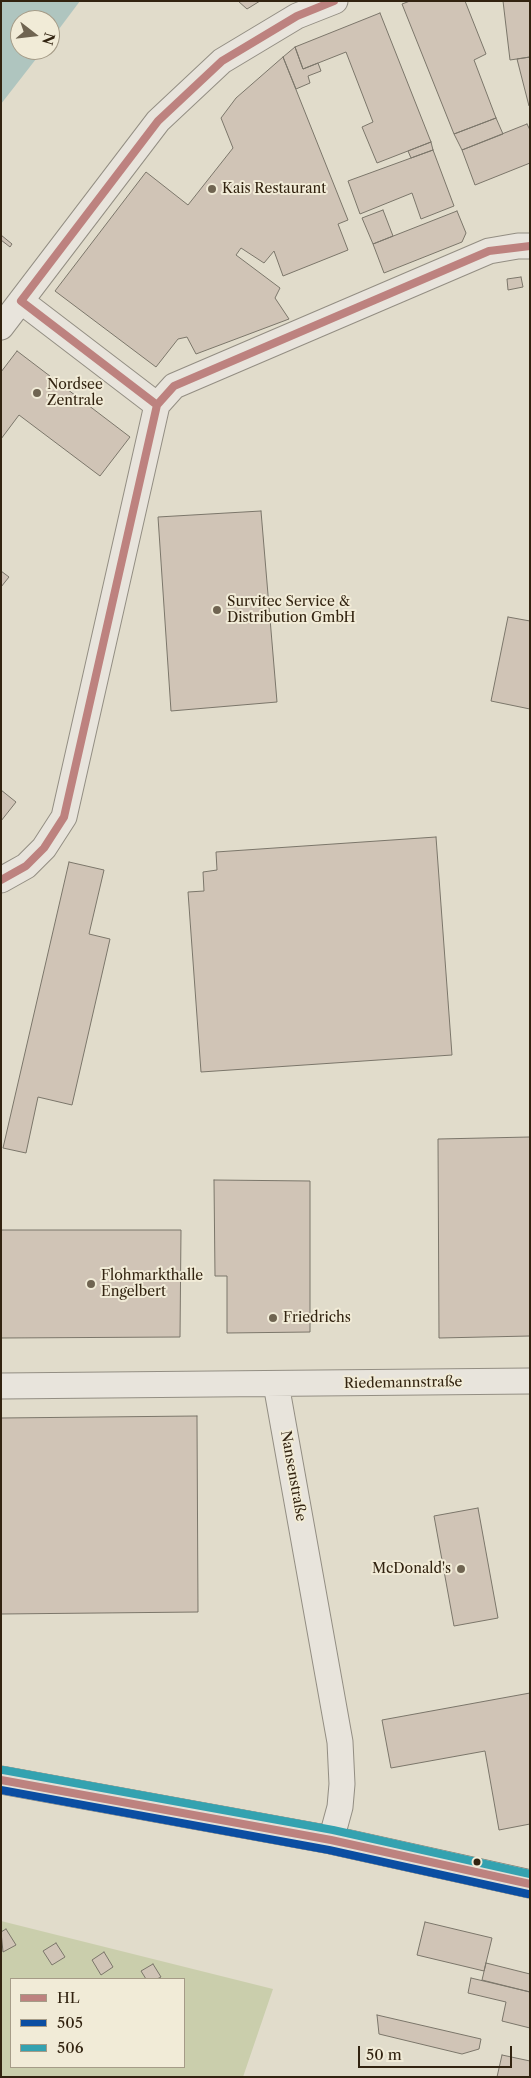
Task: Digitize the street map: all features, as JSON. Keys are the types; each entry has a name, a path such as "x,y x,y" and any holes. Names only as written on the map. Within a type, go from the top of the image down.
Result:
{"main road":[{"path":"1,1780 331,1840 530,1884"}],"street":[{"path":"1,327 158,121 222,61 297,16 335,1"},
{"path":"1,880 26,866 44,848 64,817 158,405 174,386 489,251 530,246"},
{"path":"21,301 158,405"},
{"name":"Riedemannstraße","path":"276,1384 530,1381"},
{"path":"1,1386 276,1384"},
{"name":"Nansenstraße","path":"276,1384 340,1742 342,1784 340,1806 331,1840"}],"green space":[{"path":"1,1921 273,1989 243,2077 1,2077"}],"water":[{"path":"1,1 80,1 60,28 60,10 10,10 10,60 35,60 1,104"}],"building":[{"path":"238,1 260,1 247,9"},
{"path":"410,1 465,1 486,54 474,60 496,118 454,134 402,4"},
{"path":"503,1 530,1 530,57 510,60"},
{"path":"380,13 431,142 377,163 362,127 373,122 346,52 303,69 295,47"},
{"path":"295,47 303,69 318,63 321,71 308,76 310,83 296,89 283,57"},
{"path":"283,57 348,220 338,224 348,250 283,276 274,251 264,263 241,248 236,255 280,288 275,298 289,319 196,354 187,337 178,339 156,367 55,291 146,172 188,205 233,148 221,118 236,98"},
{"path":"530,57 530,106 529,106 517,59"},
{"path":"496,118 503,134 462,150 454,134"},
{"path":"527,124 530,130 530,163 475,185 462,150"},
{"path":"431,142 433,150 411,158 408,151"},
{"path":"433,150 454,206 421,219 412,193 360,214 348,181"},
{"path":"383,210 393,236 373,244 362,218"},
{"path":"457,211 466,233 462,242 384,273 373,244"},
{"path":"1,235 12,244 10,247 1,240"},
{"path":"521,277 523,287 508,290 507,279"},
{"name":"Nordsee Zentrale","path":"17,351 130,437 100,476 19,415 1,439 1,372"},
{"name":"Survitec Service & Distribution GmbH","path":"261,511 277,702 171,711 158,517"},
{"path":"1,571 9,577 1,587"},
{"path":"508,617 530,621 530,709 491,701"},
{"path":"1,790 16,802 1,821"},
{"path":"436,837 452,1055 201,1072 188,892 204,891 203,872 217,870 216,852"},
{"path":"69,862 104,870 89,934 110,939 72,1105 38,1097 26,1153 3,1148"},
{"path":"530,1137 530,1336 439,1338 438,1139"},
{"path":"214,1180 310,1181 310,1332 227,1333 227,1276 215,1276"},
{"name":"Flohmarkthalle Engelbert","path":"1,1230 181,1230 180,1337 1,1338"},
{"path":"197,1416 198,1612 1,1614 1,1418"},
{"path":"478,1508 498,1618 454,1626 434,1516"},
{"path":"530,1693 530,1824 499,1830 485,1751 391,1768 382,1720"},
{"path":"425,1922 492,1938 484,1971 417,1955"},
{"path":"6,1929 16,1945 3,1952 1,1932"},
{"path":"56,1943 65,1957 52,1965 43,1951"},
{"path":"104,1952 113,1967 101,1975 92,1960"},
{"path":"486,1963 530,1974 530,1992 482,1980"},
{"path":"153,1964 161,1977 145,1978 141,1971"},
{"path":"471,1978 530,1992 530,2028 502,2021 506,2002 468,1993"},
{"path":"377,2015 481,2039 479,2049 462,2054 379,2034"},
{"path":"502,2055 530,2061 530,2077 497,2077"}],"transit line":[{"name":"HL","path":"21,301 158,121 222,61 297,16 334,1"},
{"name":"HL","path":"1,880 26,866 44,848 64,817 157,405 174,386 489,251 530,246"},
{"name":"HL","path":"21,301 157,405"},
{"name":"506","path":"3,1770 333,1830 530,1874"},
{"name":"HL","path":"1,1780 331,1840 530,1884"},
{"name":"505","path":"1,1790 329,1850 528,1894"}],"place":[{"name":"Kais Restaurant","path":"212,189"},
{"name":"Nordsee Zentrale","path":"37,393"},
{"name":"Survitec Service & Distribution GmbH","path":"217,610"},
{"name":"Flohmarkthalle Engelbert","path":"91,1284"},
{"name":"Friedrichs","path":"273,1318"},
{"name":"McDonald's","path":"461,1569"}]}
